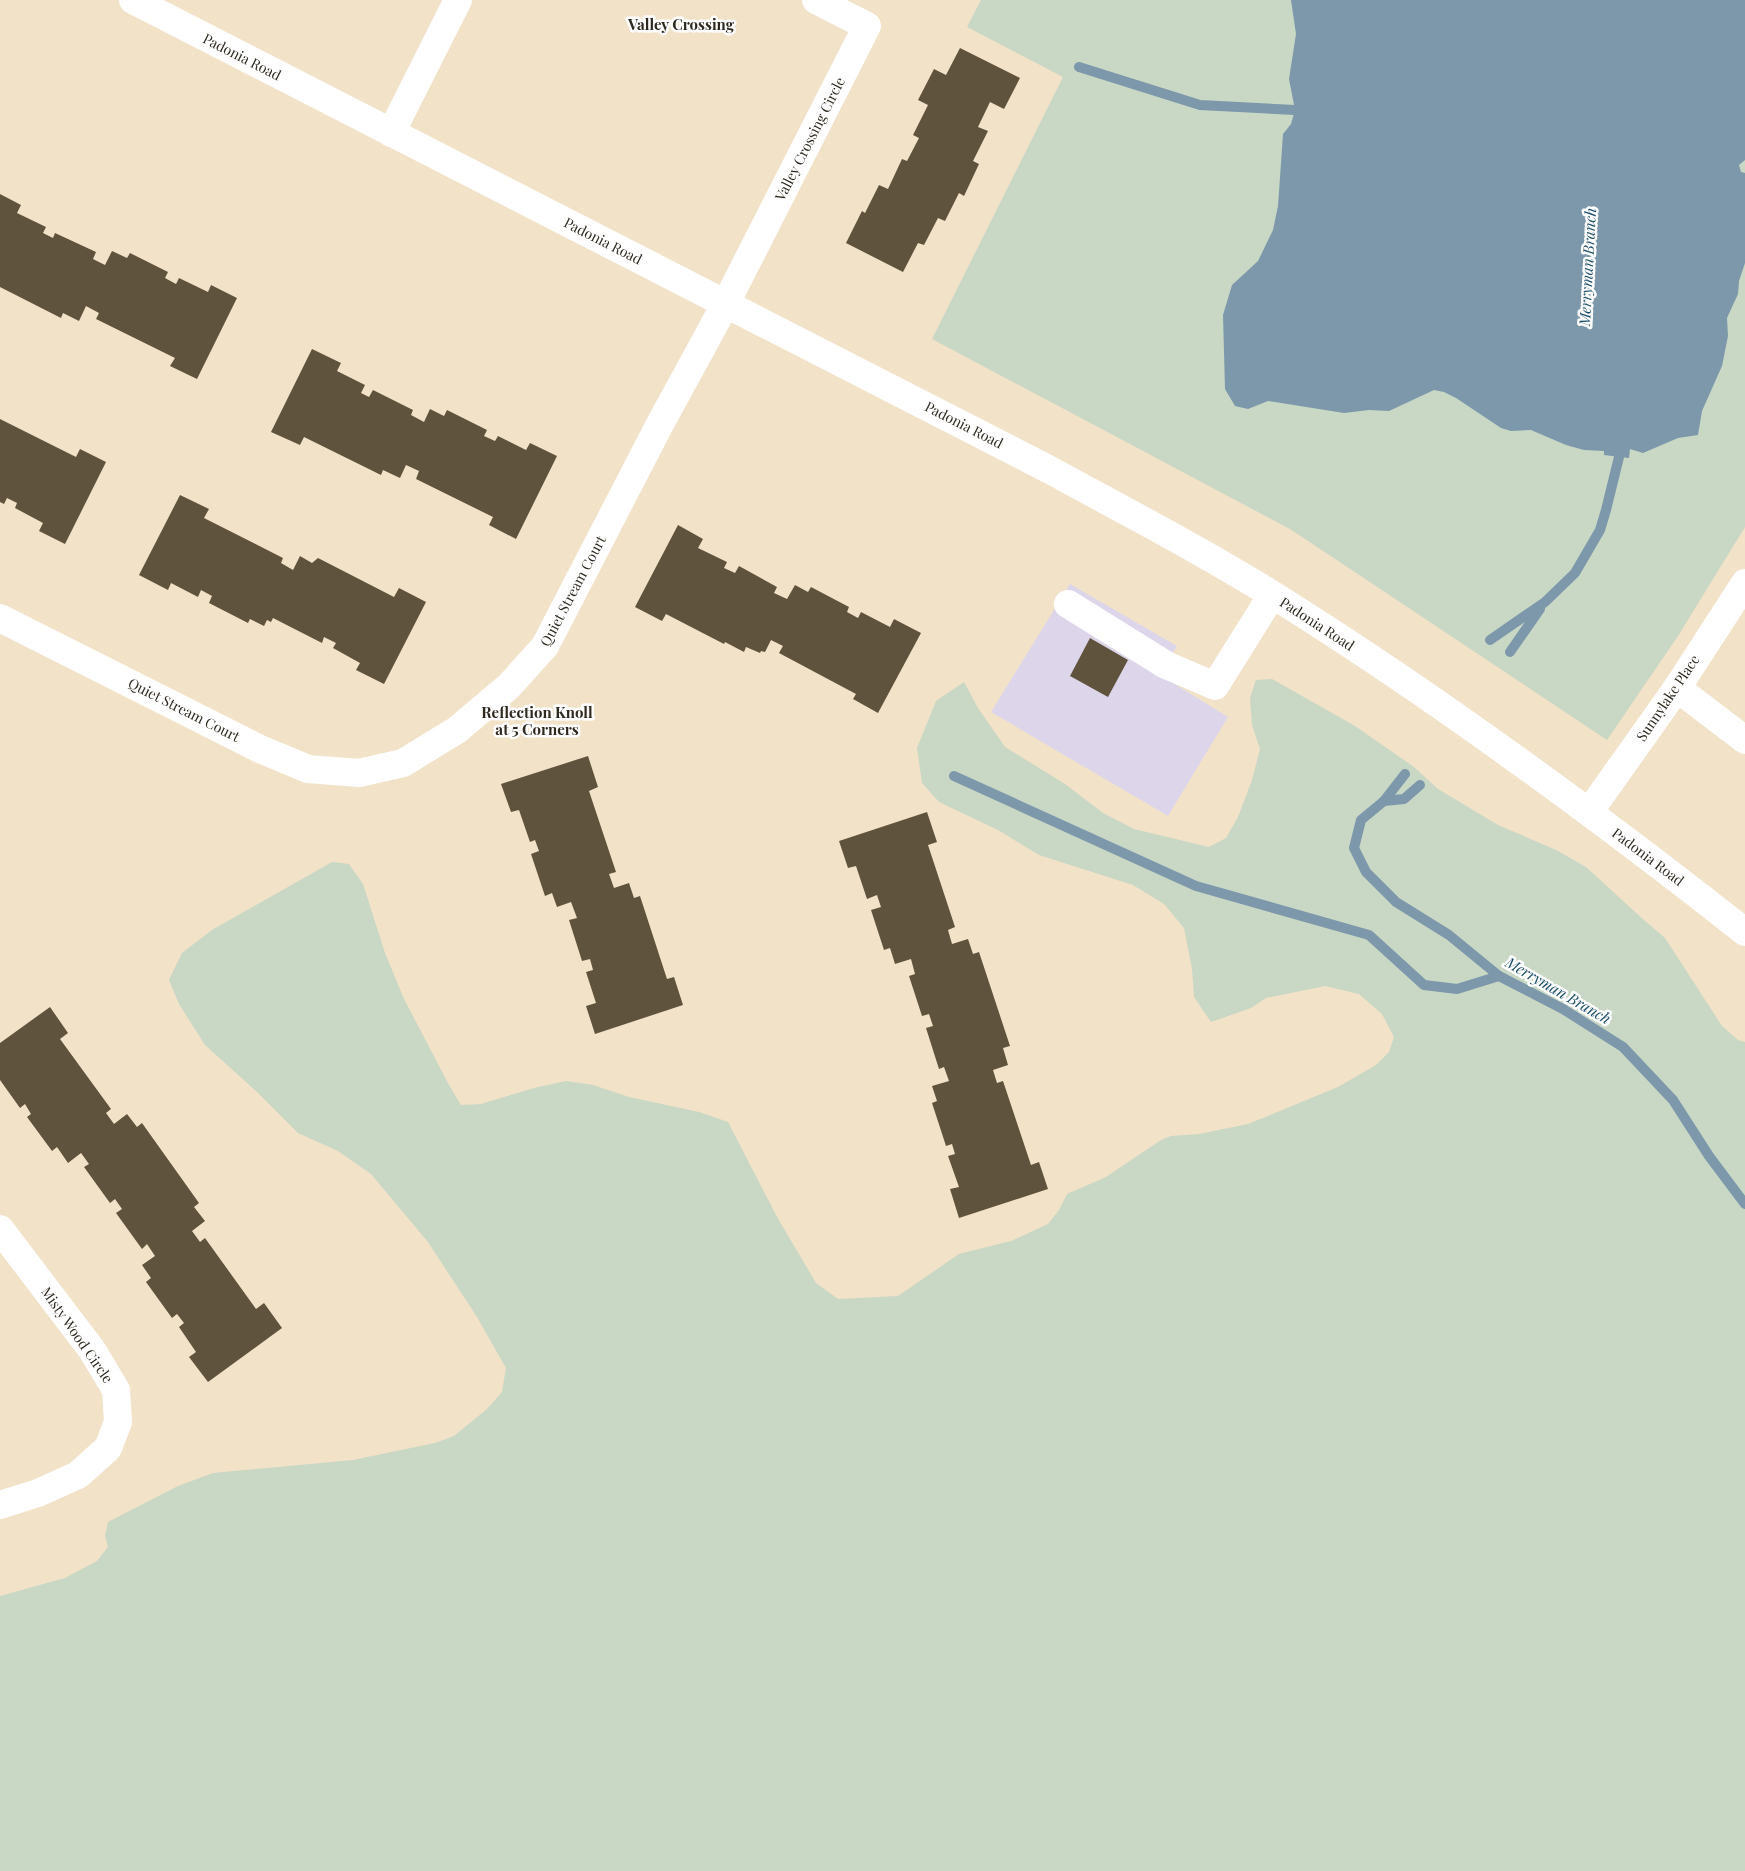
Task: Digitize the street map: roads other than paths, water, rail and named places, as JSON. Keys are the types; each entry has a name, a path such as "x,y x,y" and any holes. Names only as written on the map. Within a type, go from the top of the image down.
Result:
{"street":[{"name":"Padonia Road","path":"133,0 1050,470 1167,534 1272,595 1509,752 1745,932"},
{"path":"390,133 458,0"},
{"name":"Valley Crossing Circle","path":"726,303 867,26 816,0"},
{"name":"Quiet Stream Court","path":"0,618 260,749 308,770 359,773 403,763 457,730 509,686 545,646 660,424 726,303"},
{"name":"Sunnylake Place","path":"1589,812 1677,688 1745,583"},
{"path":"1068,604 1166,665 1215,686 1272,595"},
{"path":"1677,688 1745,740"},
{"name":"Misty Wood Circle","path":"0,1229 92,1350 116,1390 118,1422 108,1448 78,1475 38,1493 0,1505"}],"water":[{"path":"1291,0 1745,0 1745,160 1739,165 1741,172 1745,173 1745,263 1739,281 1738,294 1727,318 1728,336 1722,366 1702,411 1698,435 1678,438 1643,453 1630,449 1629,458 1604,455 1604,451 1584,450 1566,445 1531,430 1511,431 1501,428 1456,398 1444,392 1434,390 1389,411 1369,410 1344,413 1268,401 1248,409 1235,406 1225,389 1223,315 1232,285 1258,261 1273,230 1278,206 1283,134 1291,124 1295,110 1289,79 1296,34"}],"waterway":[{"path":"1079,67 1200,105 1295,110 1309,113"},
{"name":"Merryman Branch","path":"1490,640 1545,602 1575,573 1600,530 1619,457 1617,444"},
{"name":"Merryman Branch","path":"1510,652 1540,609"},
{"name":"Merryman Branch","path":"1405,774 1384,801 1361,820 1354,848 1366,872 1396,902 1449,935 1499,976 1563,1009 1623,1047 1673,1100 1709,1156 1745,1204"},
{"path":"954,776 1196,886 1369,935 1424,985 1457,989 1499,976"},
{"name":"Merryman Branch","path":"1384,801 1404,799 1420,785"}],"district":[{"name":"Valley Crossing","path":"681,25"},
{"name":"Reflection Knoll at 5 Corners","path":"537,722"}]}
